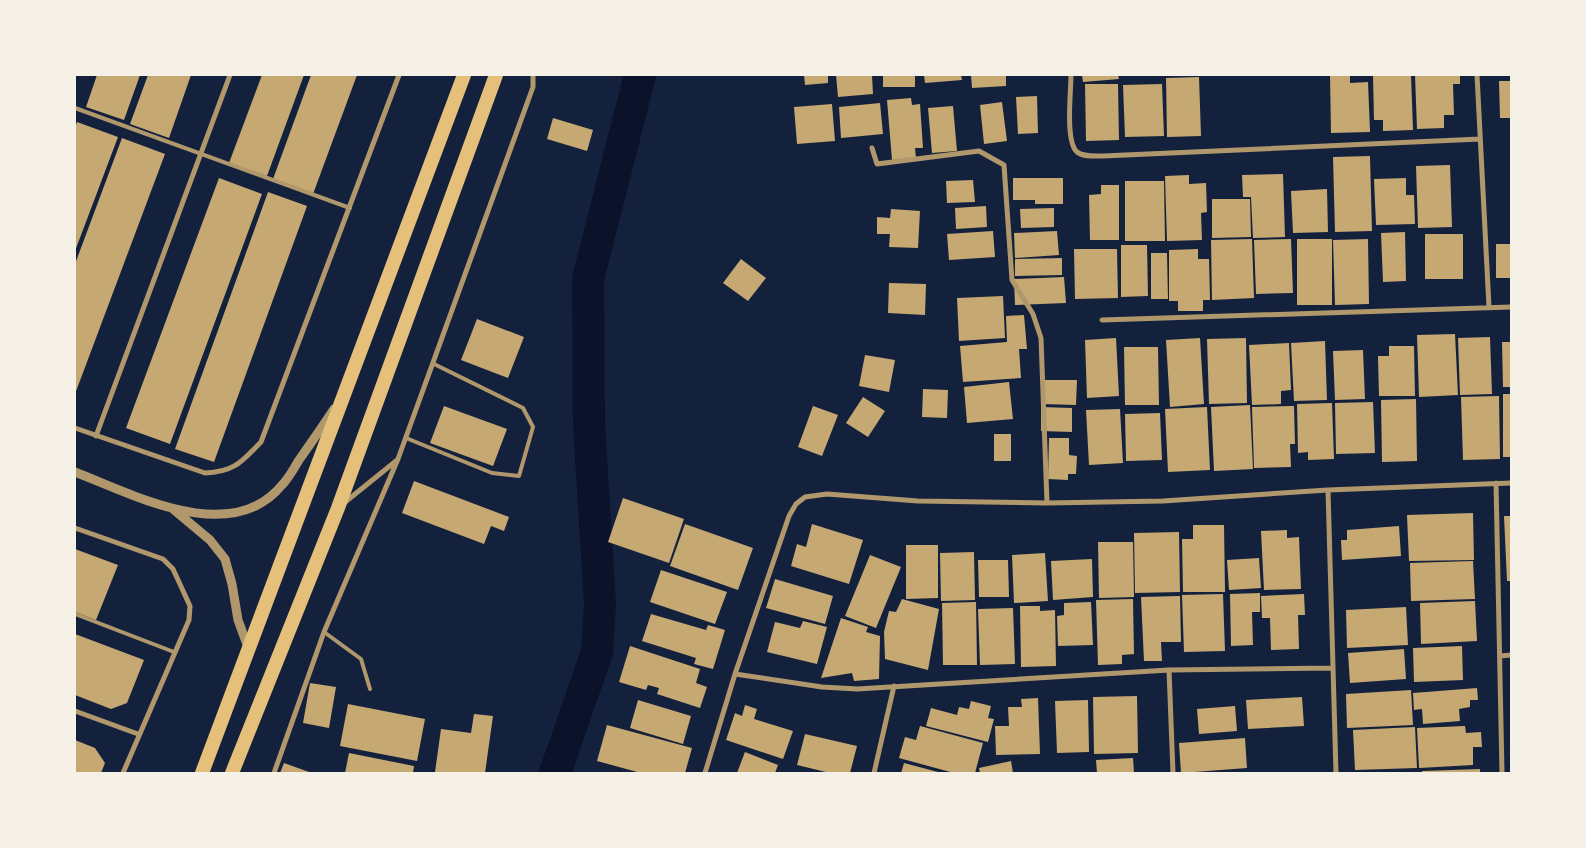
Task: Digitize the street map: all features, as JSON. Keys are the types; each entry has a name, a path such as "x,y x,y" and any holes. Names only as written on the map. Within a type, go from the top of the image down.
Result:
{"highway":[{"path":"202,773 464,75"},
{"path":"232,773 338,508 496,75"}],"street":[{"path":"96,436 230,75"},
{"path":"75,428 205,473 220,473 236,466 262,442 399,75"},
{"path":"274,773 324,632 398,459 434,364 533,87 533,75"},
{"path":"1071,75 1070,134 1076,151 1082,155 1103,156 1480,139"},
{"path":"1477,75 1489,307"},
{"path":"872,148 877,164 979,151 1004,165 1012,280 1033,314 1040,338 1047,503"},
{"path":"1102,320 1511,307"},
{"path":"75,472 171,508 213,515 243,512 265,500 282,486 343,397"},
{"path":"338,508 398,459"},
{"path":"1496,483 1502,773"},
{"path":"705,773 735,674 789,516 796,504 805,497 827,494 918,501 1047,503 1163,501 1328,490 1511,483"},
{"path":"1328,490 1336,773"},
{"path":"171,508 210,540 225,559 232,584 238,620 249,650"},
{"path":"75,528 163,559 173,569 190,606 189,620 138,734 123,773"},
{"path":"1500,656 1511,655"},
{"path":"735,674 822,687 857,689 1169,670 1332,668"},
{"path":"1169,670 1173,773"},
{"path":"874,773 894,686"},
{"path":"75,711 138,734"}],"lane":[{"path":"75,108 350,208"},
{"path":"406,438 492,473 519,476 533,427 523,408 434,364"},
{"path":"75,614 174,652"},
{"path":"324,632 361,659 370,689"}],"building":[{"path":"97,75 140,75 124,120 86,107"},
{"path":"148,75 191,75 169,138 130,124"},
{"path":"262,75 304,75 267,176 229,163"},
{"path":"311,75 357,75 313,194 273,179"},
{"path":"804,75 828,75 828,83 805,85"},
{"path":"836,75 872,75 873,94 838,97"},
{"path":"883,75 915,75 915,87 883,87"},
{"path":"924,75 961,75 962,80 925,83"},
{"path":"971,75 1006,75 1006,86 972,88"},
{"path":"1082,75 1118,75 1119,79 1083,82"},
{"path":"1330,75 1350,75 1350,83 1368,82 1370,132 1331,133"},
{"path":"1373,75 1411,75 1413,130 1383,131 1383,120 1374,120"},
{"path":"1415,75 1460,75 1460,84 1453,84 1454,115 1444,115 1444,128 1417,129"},
{"path":"1199,77 1201,136 1167,137 1166,78"},
{"path":"1499,81 1511,81 1511,118 1500,118"},
{"path":"1085,84 1118,84 1119,140 1086,141"},
{"path":"1162,84 1164,136 1125,137 1123,85"},
{"path":"1037,96 1038,133 1018,134 1016,97"},
{"path":"911,98 912,105 920,104 923,148 915,148 916,158 892,160 887,100"},
{"path":"1002,102 1007,141 984,144 980,105"},
{"path":"880,103 883,134 841,138 839,107"},
{"path":"832,104 835,141 797,144 794,107"},
{"path":"953,106 957,151 932,153 928,108"},
{"path":"553,118 593,130 587,151 547,139"},
{"path":"77,122 118,137 75,251 75,128"},
{"path":"122,138 165,154 75,394 75,264"},
{"path":"1370,156 1372,231 1335,232 1333,157"},
{"path":"1450,165 1452,227 1418,228 1416,166"},
{"path":"1283,174 1285,237 1253,238 1251,197 1243,197 1242,175"},
{"path":"1189,175 1189,184 1206,183 1207,212 1201,213 1202,240 1167,241 1165,176"},
{"path":"219,178 262,194 170,444 126,428"},
{"path":"1013,178 1063,178 1063,204 1035,204 1035,200 1013,200"},
{"path":"1406,178 1406,195 1414,195 1415,224 1376,225 1374,179"},
{"path":"973,180 975,202 947,203 946,181"},
{"path":"1125,181 1164,181 1165,241 1125,241"},
{"path":"1101,185 1119,185 1119,240 1090,240 1089,195 1101,194"},
{"path":"1327,189 1328,232 1293,233 1291,191"},
{"path":"268,192 307,206 214,462 175,449"},
{"path":"1212,199 1250,199 1251,237 1212,238"},
{"path":"986,206 987,227 956,229 955,208"},
{"path":"1054,208 1054,227 1021,228 1020,209"},
{"path":"891,209 920,211 918,248 889,247 890,234 877,234 877,217 890,218"},
{"path":"993,231 995,257 949,260 947,234"},
{"path":"1057,231 1059,255 1015,258 1014,233"},
{"path":"1405,232 1406,281 1383,282 1381,233"},
{"path":"1425,234 1463,234 1463,279 1425,279"},
{"path":"1252,239 1254,298 1212,300 1211,240"},
{"path":"1291,239 1293,293 1256,294 1254,240"},
{"path":"1297,239 1332,239 1332,305 1297,305"},
{"path":"1368,239 1369,304 1335,305 1333,240"},
{"path":"1496,244 1511,244 1511,278 1496,278"},
{"path":"1121,245 1147,245 1148,296 1121,297"},
{"path":"1074,249 1117,249 1118,298 1075,299"},
{"path":"1198,249 1198,259 1209,259 1210,300 1203,300 1203,311 1178,311 1178,301 1169,301 1169,250"},
{"path":"1151,253 1167,253 1168,299 1151,299"},
{"path":"1062,258 1062,275 1015,276 1015,259"},
{"path":"741,259 766,278 748,301 723,283"},
{"path":"1064,277 1066,303 1015,305 1014,279"},
{"path":"889,283 926,284 925,315 888,313"},
{"path":"1003,296 1005,338 959,341 957,298"},
{"path":"1024,315 1027,349 1019,349 1021,378 963,382 960,346 1007,342 1006,316"},
{"path":"477,319 524,337 508,378 461,360"},
{"path":"1455,334 1458,395 1419,397 1417,335"},
{"path":"1490,337 1492,394 1460,395 1458,338"},
{"path":"1116,338 1119,396 1087,398 1085,340"},
{"path":"1200,338 1204,404 1170,407 1166,340"},
{"path":"1246,338 1247,403 1209,404 1207,339"},
{"path":"1325,341 1327,400 1294,401 1291,343"},
{"path":"1502,342 1511,342 1511,387 1503,387"},
{"path":"1289,343 1291,390 1281,391 1281,404 1252,405 1249,345"},
{"path":"1389,346 1414,346 1415,396 1379,396 1378,356 1389,356"},
{"path":"1124,347 1158,347 1159,405 1125,405"},
{"path":"1363,350 1365,399 1335,400 1333,351"},
{"path":"865,355 895,360 889,392 859,386"},
{"path":"1042,380 1077,380 1076,405 1042,404"},
{"path":"1009,382 1013,419 967,423 964,387"},
{"path":"923,389 948,390 947,418 922,417"},
{"path":"1503,394 1511,394 1511,457 1503,457"},
{"path":"1499,396 1500,459 1463,460 1461,397"},
{"path":"863,397 885,411 868,437 846,423"},
{"path":"1416,399 1417,461 1382,462 1381,400"},
{"path":"1373,402 1375,453 1336,454 1335,403"},
{"path":"1332,403 1334,459 1308,460 1308,452 1298,453 1297,404"},
{"path":"1250,405 1253,469 1214,471 1211,407"},
{"path":"444,406 507,429 493,466 430,443"},
{"path":"813,406 838,415 822,456 798,447"},
{"path":"1294,406 1295,444 1290,444 1291,467 1254,468 1252,407"},
{"path":"1041,407 1072,408 1072,432 1041,431"},
{"path":"1207,407 1210,470 1168,472 1165,409"},
{"path":"1120,409 1123,463 1089,465 1086,410"},
{"path":"1160,413 1162,460 1126,461 1125,414"},
{"path":"994,434 1011,434 1011,461 994,461"},
{"path":"1049,438 1069,438 1069,455 1077,456 1076,474 1068,474 1068,480 1048,479"},
{"path":"414,481 509,517 504,531 491,526 484,544 402,513"},
{"path":"623,498 684,519 669,563 608,542"},
{"path":"1473,513 1474,560 1409,561 1407,515"},
{"path":"1504,516 1511,516 1511,581 1507,581"},
{"path":"685,524 753,548 738,590 670,566"},
{"path":"812,524 863,540 849,584 791,566 797,544 806,547"},
{"path":"1193,525 1224,525 1225,592 1183,592 1182,539 1193,539"},
{"path":"1399,526 1401,556 1342,560 1341,540 1347,540 1347,530"},
{"path":"1287,530 1287,538 1299,537 1301,589 1264,590 1261,531"},
{"path":"1179,532 1180,592 1135,593 1134,533"},
{"path":"1098,542 1133,542 1134,597 1099,598"},
{"path":"906,545 938,545 938,598 906,599"},
{"path":"75,549 118,565 96,620 75,612"},
{"path":"974,552 975,600 941,601 940,553"},
{"path":"1045,553 1048,601 1014,603 1012,555"},
{"path":"870,555 901,567 876,628 845,616"},
{"path":"1259,558 1261,588 1229,590 1227,560"},
{"path":"1092,559 1093,597 1053,600 1051,561"},
{"path":"978,560 1008,560 1009,597 979,597"},
{"path":"1473,561 1475,599 1411,601 1410,563"},
{"path":"661,570 727,592 715,624 650,602"},
{"path":"775,579 833,596 825,624 766,608"},
{"path":"1260,593 1260,612 1252,612 1253,645 1231,646 1230,594"},
{"path":"1223,594 1225,651 1184,652 1182,595"},
{"path":"1304,594 1305,615 1298,615 1299,649 1271,650 1270,618 1262,618 1261,596"},
{"path":"1180,596 1181,642 1161,642 1162,661 1144,661 1141,597"},
{"path":"902,599 939,609 928,670 885,659 884,632 889,611 896,612"},
{"path":"1133,599 1134,654 1122,655 1122,664 1098,665 1096,600"},
{"path":"1475,601 1477,641 1421,644 1420,603"},
{"path":"976,602 977,665 943,665 942,603"},
{"path":"1091,602 1093,645 1058,646 1057,616 1064,615 1064,603"},
{"path":"1020,606 1040,606 1040,611 1055,610 1056,666 1021,667"},
{"path":"1406,607 1408,645 1347,648 1346,610"},
{"path":"1013,608 1015,664 980,665 978,609"},
{"path":"651,614 706,630 708,625 725,630 713,669 694,664 696,658 642,641"},
{"path":"841,618 868,627 866,632 880,636 879,679 854,681 852,673 821,678"},
{"path":"803,621 827,627 817,664 767,652 775,622 800,628"},
{"path":"75,634 144,660 127,703 111,709 75,695"},
{"path":"630,646 700,669 696,683 707,687 700,708 657,694 659,688 648,685 646,690 619,682"},
{"path":"1462,646 1463,680 1414,682 1413,648"},
{"path":"1404,649 1406,679 1350,683 1348,653"},
{"path":"310,683 336,687 329,728 303,723"},
{"path":"1477,688 1478,700 1470,700 1470,707 1459,709 1460,721 1423,724 1422,709 1414,710 1413,693"},
{"path":"1411,690 1413,725 1347,728 1346,694"},
{"path":"1137,696 1138,753 1094,754 1093,697"},
{"path":"1302,697 1304,726 1248,729 1246,700"},
{"path":"1038,698 1040,754 996,755 995,726 1009,726 1008,707 1022,707 1021,699"},
{"path":"638,700 691,716 683,744 630,728"},
{"path":"1088,700 1089,752 1057,753 1055,701"},
{"path":"971,701 991,706 988,718 994,719 988,742 926,726 931,708 957,715 959,707 969,709"},
{"path":"348,704 425,719 417,761 340,746"},
{"path":"745,705 757,709 754,719 793,731 783,759 726,740 735,713 742,716"},
{"path":"1235,706 1237,731 1199,734 1197,709"},
{"path":"474,714 493,716 485,773 435,772 441,729 471,733"},
{"path":"607,725 692,748 685,773 641,773 597,761"},
{"path":"920,726 983,743 975,773 954,773 899,758 905,737 916,740"},
{"path":"1465,726 1466,733 1481,732 1482,747 1473,747 1473,765 1419,768 1417,728"},
{"path":"1415,727 1417,768 1355,770 1353,730"},
{"path":"805,734 857,746 850,773 830,773 797,765"},
{"path":"1245,738 1247,768 1181,773 1179,743"},
{"path":"75,740 95,748 105,763 101,773 75,773"},
{"path":"745,752 778,765 775,773 737,773"},
{"path":"349,753 414,766 413,773 345,773"},
{"path":"1133,758 1134,773 1097,773 1096,760"},
{"path":"1011,761 1013,773 980,773 979,768"},
{"path":"284,763 312,773 280,773"},
{"path":"904,763 938,772 938,773 901,773"},
{"path":"1480,769 1480,773 1422,773 1422,771"}],"waterway":[{"path":"555,773 597,652 600,604 589,425 588,279 640,75"}]}
